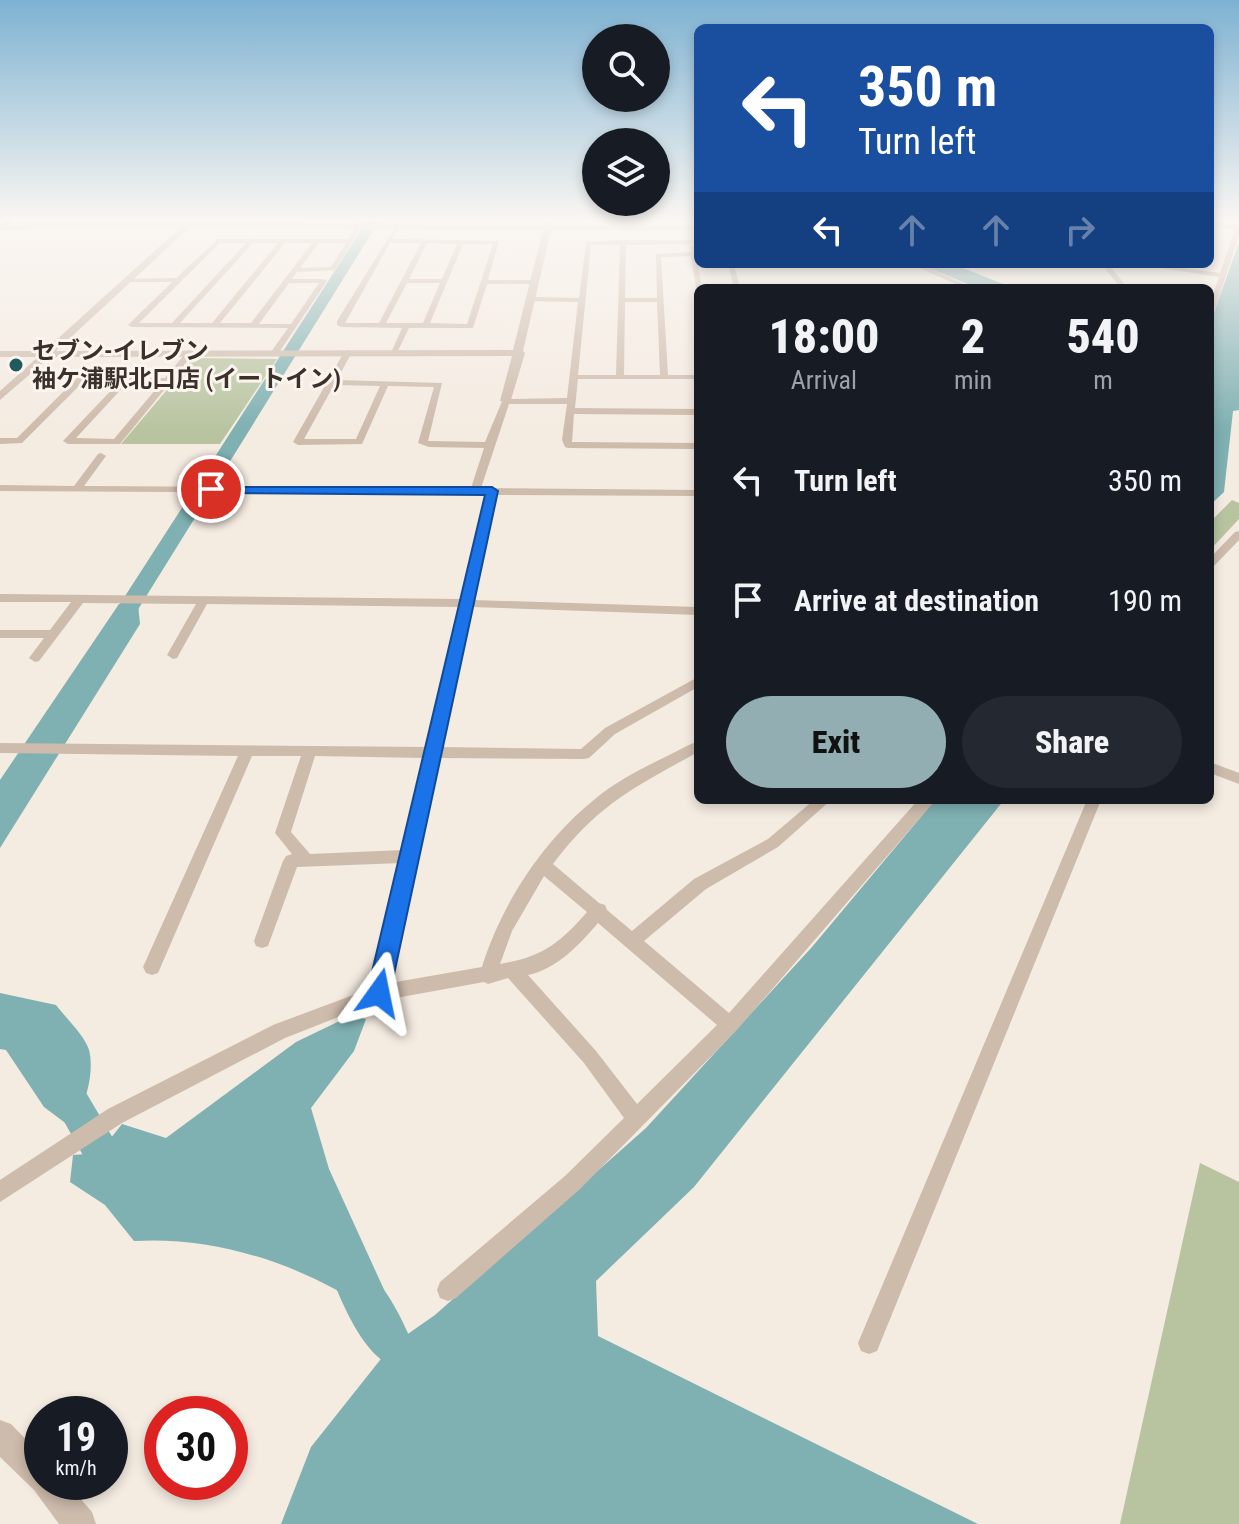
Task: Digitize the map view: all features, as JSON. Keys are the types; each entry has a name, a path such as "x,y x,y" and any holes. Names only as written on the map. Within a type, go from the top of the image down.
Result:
{"street":[{"path":"0,397 118,289"},
{"path":"169,289 132,325 293,326"},
{"path":"174,325 207,289"},
{"path":"215,325 244,289"},
{"path":"254,325 282,289"},
{"path":"275,352 318,289"},
{"path":"361,289 341,325 470,326 482,289"},
{"path":"381,326 400,289"},
{"path":"425,327 441,289"},
{"path":"475,491 520,353 533,289"},
{"path":"583,289 568,445 694,446"},
{"path":"620,377 622,289"},
{"path":"660,289 664,377"},
{"path":"531,299 582,300"},
{"path":"622,300 661,300"},
{"path":"393,353 406,327"},
{"path":"0,351 520,353"},
{"path":"124,381 68,441 117,442 191,352"},
{"path":"348,352 298,442 359,442 385,383"},
{"path":"573,377 694,377"},
{"path":"0,441 19,441 80,380 167,381"},
{"path":"330,382 439,385 423,443 489,445"},
{"path":"506,401 694,412"},
{"path":"77,488 101,456"},
{"path":"0,488 694,493"},
{"path":"379,993 407,856 492,491"},
{"path":"1214,560 1239,534"},
{"path":"0,598 465,603 694,611"},
{"path":"35,658 80,598"},
{"path":"173,655 203,601"},
{"path":"0,634 53,634"},
{"path":"0,748 584,754 610,731 694,683"},
{"path":"488,976 503,936 543,865 603,801 694,748"},
{"path":"152,967 247,752"},
{"path":"307,861 283,833 309,752"},
{"path":"1214,769 1239,779"},
{"path":"633,940 700,884 773,843 819,804"},
{"path":"448,1290 572,1183 730,1025 923,804"},
{"path":"869,1343 1092,804"},
{"path":"262,941 291,861 407,856"},
{"path":"543,865 730,1025"},
{"path":"0,1192 115,1116 279,1031 379,993 533,966 572,942 599,910"},
{"path":"513,971 590,1057 637,1120"},
{"path":"0,1435 24,1460"},
{"path":"60,1500 80,1524"}],"green space":[{"path":"194,358 277,359 220,444 121,444"},
{"path":"1232,500 1239,503 1239,519 1214,546 1214,518"},
{"path":"1200,1163 1239,1182 1239,1524 1120,1524"}],"water":[{"path":"1222,289 1239,289 1239,410 1233,411 1224,492 1214,501 1214,313"},
{"path":"119,604 138,604 140,624 0,848 0,780"},
{"path":"932,804 1001,804 694,1187 596,1281 598,1336 978,1524 281,1524 311,1447 392,1345 435,1315 646,1128 812,947"},
{"path":"0,993 56,1005 87,1045 91,1069 87,1091 79,1111 68,1125 44,1107 6,1050 0,1049"},
{"path":"352,1015 366,1019 354,1051 311,1108 329,1169 386,1294 372,1312 318,1280 259,1257 197,1243 134,1241 105,1205 70,1182 73,1155 99,1153 122,1124 166,1138 296,1042"}],"waterway":[{"path":"118,624 330,289"},
{"path":"63,1086 117,1180"},
{"path":"354,1283 392,1345"}],"place":[{"name":"セブン-イレブン 袖ケ浦駅北口店 (イートイン)","path":"16,365"}],"route":[{"path":"211,489 492,491 407,856 379,993"}]}
